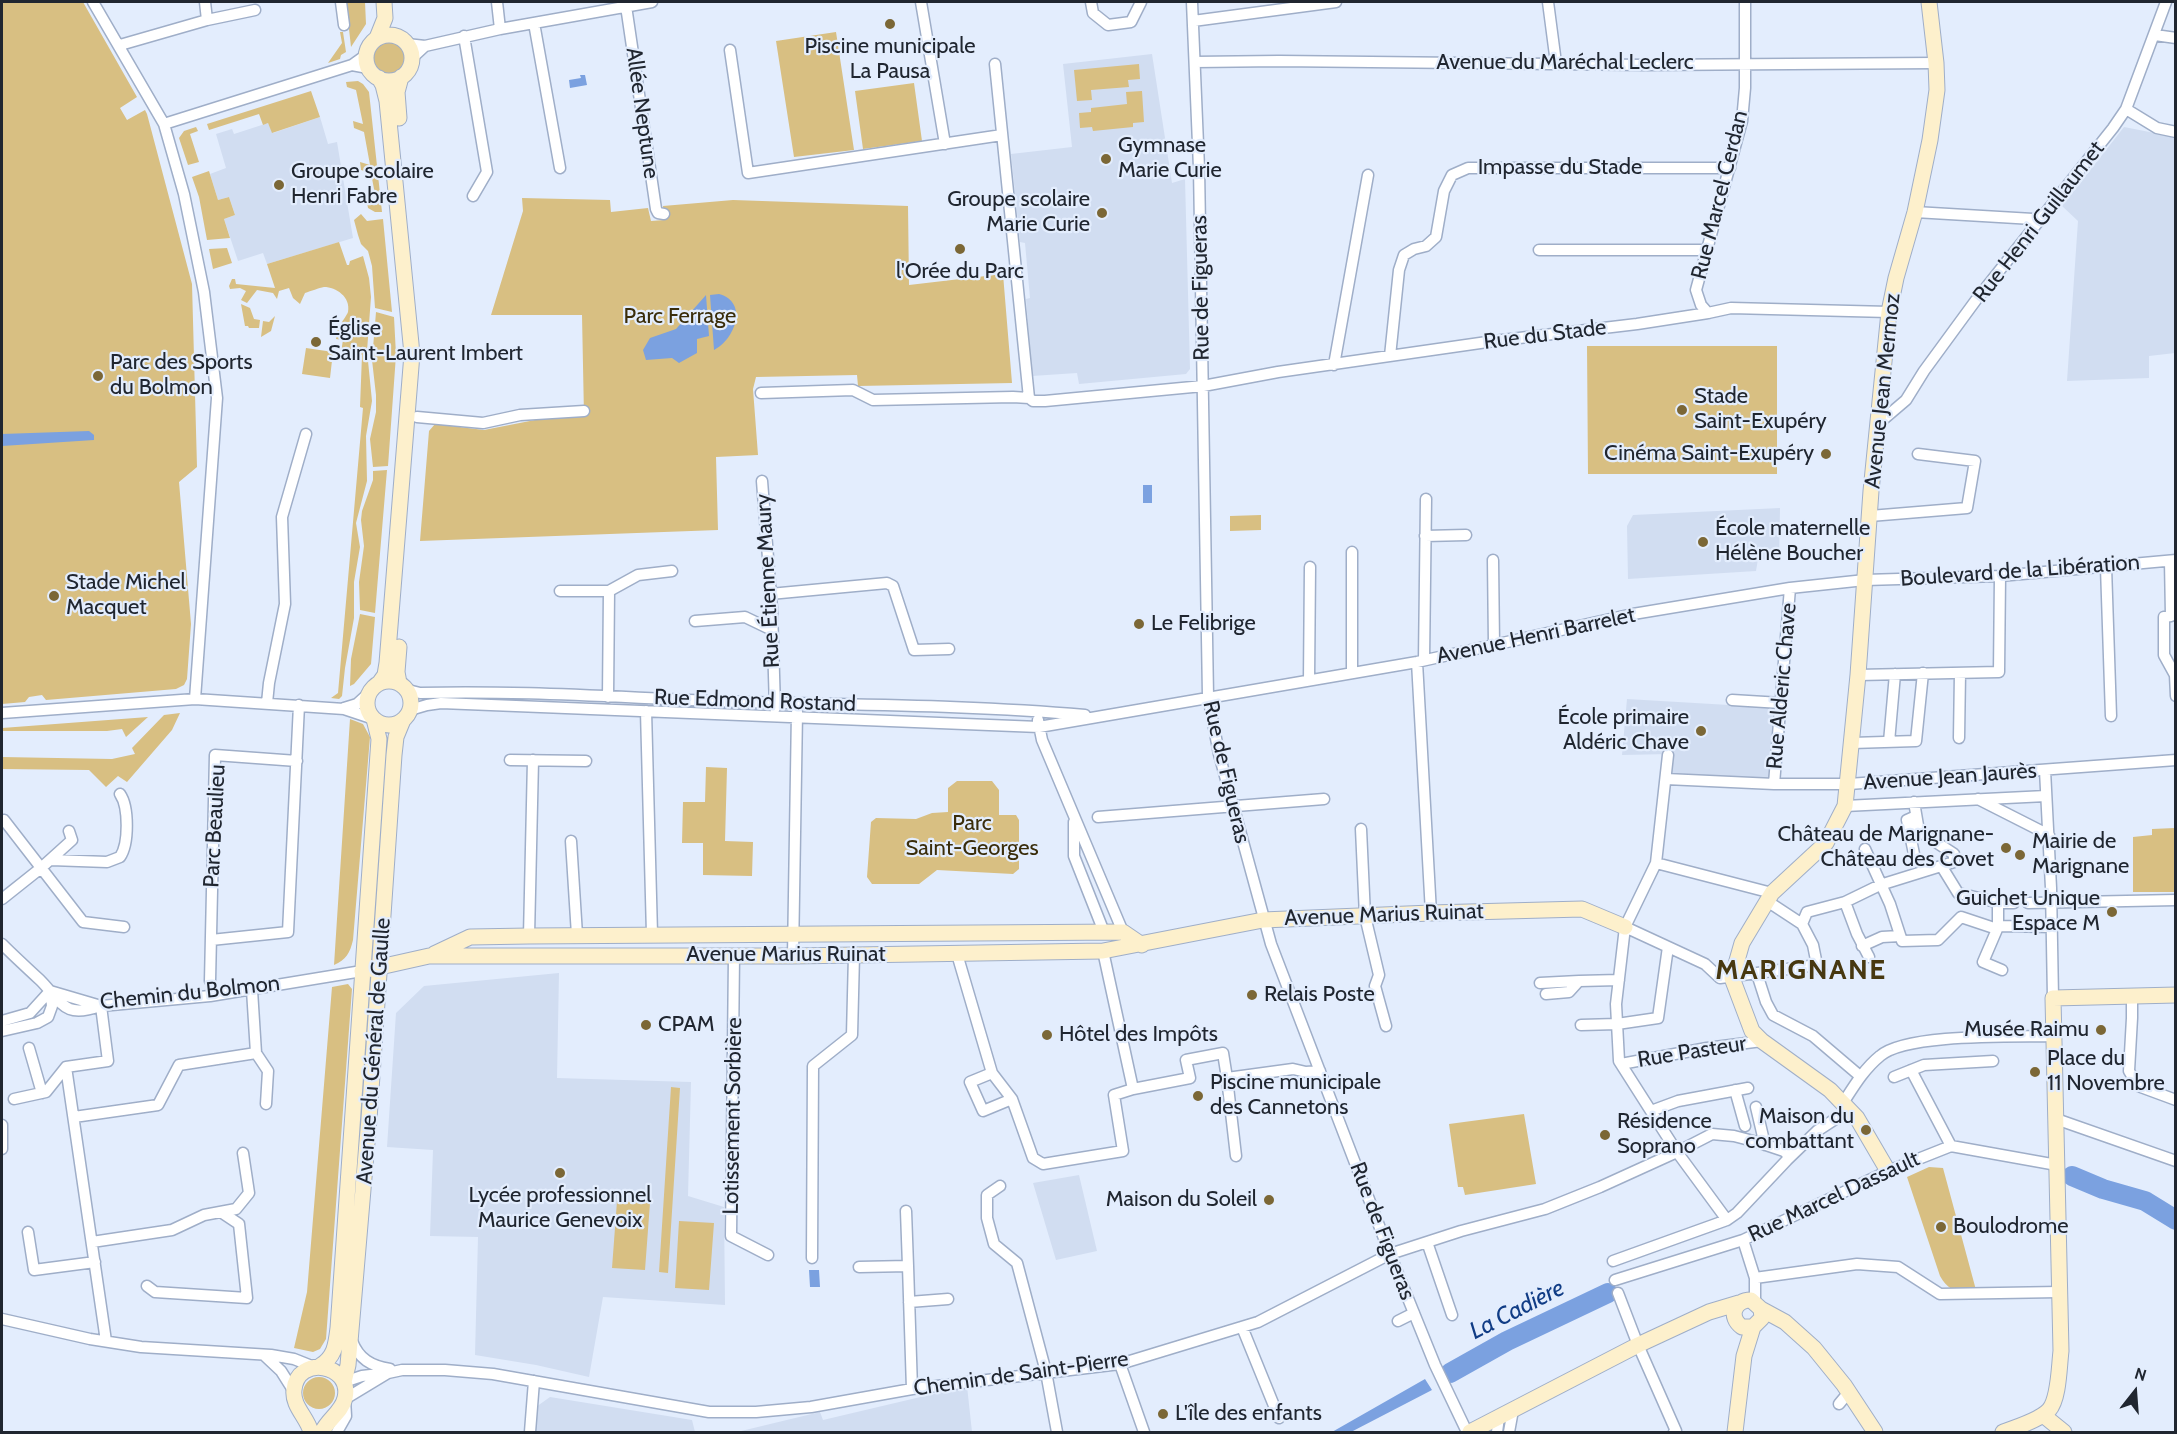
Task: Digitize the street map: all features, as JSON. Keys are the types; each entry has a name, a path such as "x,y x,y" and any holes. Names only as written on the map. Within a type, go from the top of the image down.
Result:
{"street":[{"path":"93,2 164,124 184,194 204,292 216,398 195,699"},
{"path":"205,2 207,20"},
{"path":"340,2 344,25"},
{"path":"377,38 385,18 384,2"},
{"path":"497,2 500,28"},
{"path":"344,709 357,705 385,675 412,354 387,101 383,85 371,67 372,42 390,34 405,46 425,46 500,28 652,2"},
{"path":"921,2 945,144"},
{"path":"1091,2 1093,13 1108,25 1131,22 1141,2"},
{"name":"Rue de Figueras","path":"1192,2 1199,168 1208,696 1219,754 1263,920 1390,1254 1435,1365 1468,1432"},
{"path":"1193,21 1330,2"},
{"path":"1548,2 1556,63"},
{"name":"Rue Marcel Cerdan","path":"1708,313 1701,304 1696,290 1742,121 1746,64 1745,2"},
{"name":"Avenue Jean Mermoz","path":"1849,784 1889,312 1915,212 1930,140 1937,90 1929,2"},
{"name":"Rue Henri Guillaumet","path":"1879,423 1906,400 1976,300 2126,109 2166,2"},
{"name":"Allée Neptune","path":"626,6 656,209 658,213 664,214"},
{"path":"120,45 207,20 255,10"},
{"path":"2,713 195,699 344,709 385,725 391,725 407,715 411,697 404,686 397,664 422,355 397,100 401,77 410,65 405,46 385,18"},
{"path":"534,23 560,168"},
{"path":"2155,35 2175,38"},
{"path":"464,36 487,172 473,196"},
{"path":"730,50 748,173 1002,135"},
{"name":"Avenue du Maréchal Leclerc","path":"1195,62 1936,63"},
{"path":"995,64 1029,398"},
{"path":"164,124 352,65 371,67 386,80 401,77"},
{"path":"2126,109 2157,128 2175,132"},
{"name":"Impasse du Stade","path":"1390,356 1401,262 1404,255 1426,246 1436,237 1444,191 1452,175 1468,168 1730,168"},
{"path":"1334,365 1368,175"},
{"path":"1915,212 2033,219"},
{"path":"1539,250 1706,250"},
{"name":"Rue du Stade","path":"761,393 853,390 873,400 1029,398 1033,401 1045,401 1203,386 1278,372 1731,308 1889,312"},
{"path":"417,417 483,423 520,415 584,411"},
{"path":"267,703 285,604 282,517 306,434"},
{"path":"1870,516 1967,508 1975,462 1918,454"},
{"name":"Rue Étienne Maury","path":"762,481 775,716"},
{"path":"1426,499 1420,661 1431,913"},
{"path":"1425,536 1466,535"},
{"path":"1352,552 1352,673"},
{"path":"1493,560 1494,645"},
{"path":"2173,560 2171,616 2164,616 2164,655 2175,675 2175,696"},
{"name":"Boulevard de la Libération","path":"1865,580 2000,576 2173,560"},
{"path":"1309,680 1311,567"},
{"path":"2106,567 2111,716"},
{"path":"560,591 609,591 638,575 672,571"},
{"path":"1858,675 1999,672 2000,576"},
{"name":"Avenue Henri Barrelet","path":"1208,696 1420,661 1633,614 1790,588 1865,580"},
{"path":"770,594 887,583 893,586 914,650 949,649"},
{"name":"Rue Alderic Chave","path":"1774,783 1790,588"},
{"path":"608,697 609,591"},
{"path":"695,621 745,617 772,630"},
{"path":"1852,743 1916,741 1923,673"},
{"path":"1959,738 1960,673"},
{"path":"1889,742 1895,674"},
{"path":"374,719 367,708 374,687 386,680 404,686"},
{"name":"Rue Edmond Rostand","path":"404,686 420,693 797,702 1036,711 1103,716"},
{"name":"Rue Edmond Rostand","path":"407,715 427,705 441,704 1039,727 1208,696"},
{"path":"1732,700 1781,703"},
{"path":"793,956 797,702"},
{"path":"211,940 288,932 299,705"},
{"path":"2,719 61,715 83,708"},
{"path":"646,711 652,934"},
{"path":"1036,711 1042,740 1123,932 1142,945"},
{"name":"Avenue du Général de Gaulle","path":"337,1432 346,1416 344,1382 351,1339 365,1174 394,755 396,737 407,715"},
{"name":"Avenue du Général de Gaulle","path":"293,1390 302,1373 330,1359 334,1352 338,1328 379,739 374,719"},
{"name":"Parc Beaulieu","path":"210,981 215,755 297,760"},
{"path":"1668,755 1656,863 1625,927 1616,1004 1621,1064 1677,1152 1727,1220"},
{"path":"510,760 586,761"},
{"path":"529,936 533,760"},
{"name":"Avenue Jean Jaurès","path":"1732,978 1742,944 1769,897 1826,843 1845,806 1849,784 2175,760"},
{"path":"2003,1432 2050,1410 2055,1399 2061,1351 2054,998 2045,770"},
{"name":"Rue Alderic Chave","path":"1666,779 1849,784"},
{"path":"51,860 107,862 120,857 125,846 126,814 120,794"},
{"path":"1845,806 2046,796"},
{"path":"1978,798 2049,835"},
{"path":"1098,817 1324,799"},
{"path":"1802,924 1808,912 1845,902 1880,885 1954,862 1954,854 1919,831 1914,802"},
{"path":"1074,816 1074,856 1104,932"},
{"path":"1914,855 1907,820 1916,816"},
{"path":"4,820 83,922 124,927"},
{"path":"1361,829 1365,916 1379,975 1375,986 1386,1026"},
{"path":"2,899 72,840 69,831"},
{"path":"571,841 577,935"},
{"path":"1865,849 1890,904 1901,938"},
{"path":"1625,927 1705,964 1720,978 1819,968 1813,945 1802,924 1769,897 1656,863"},
{"path":"1942,867 1958,893 1998,902 2014,903"},
{"path":"2028,903 2175,900"},
{"path":"1845,902 1862,946 1869,957"},
{"path":"1998,902 1998,927 1983,962 2002,970"},
{"name":"Avenue Marius Ruinat","path":"429,956 793,956 1103,951 1263,920 1582,909 1625,927"},
{"path":"1862,946 1882,937 1938,940 1961,917 1994,928 2052,927"},
{"name":"Avenue Marius Ruinat","path":"362,971 429,956 470,937 1123,932"},
{"name":"Chemin du Bolmon","path":"2,944 50,991 101,1006 252,990 362,971"},
{"path":"1581,1025 1617,1024 1658,1018 1668,947"},
{"path":"1103,951 1133,1089"},
{"path":"957,954 992,1073 1012,1099 1033,1158 1043,1164 1123,1151 1114,1095 1190,1078 1186,1060 1223,1053 1236,1156"},
{"name":"Lotissement Sorbière","path":"734,955 731,1236 768,1255"},
{"path":"812,1258 813,1066 852,1035 854,955"},
{"path":"1757,975 1773,1015 1813,1036 1860,1076"},
{"path":"1732,978 1752,1031 1762,1041 1812,1075 1846,1106 1857,1118 1888,1171"},
{"path":"1540,983 1619,980"},
{"path":"1546,994 1569,992 1580,981"},
{"path":"252,990 256,1053 268,1071 266,1104"},
{"path":"50,991 59,1003 81,1011"},
{"path":"48,1017 52,1006 50,991"},
{"path":"2,1021 30,1013 50,991"},
{"path":"2054,998 2175,995"},
{"path":"2132,997 2129,1071 2138,1086 2175,1100"},
{"path":"2,1031 37,1023 48,1017 101,1006 108,1061 66,1067 46,1092 14,1099"},
{"path":"1613,1261 1727,1220 1737,1213 1790,1157 1846,1106 1860,1076 1881,1055 1891,1049 1919,1041 2053,1036"},
{"name":"Rue Pasteur","path":"1621,1064 1707,1048 1762,1041"},
{"path":"29,1048 42,1093"},
{"path":"74,1117 158,1106 179,1065 256,1053"},
{"path":"1894,1077 1924,1065 1993,1061"},
{"path":"66,1067 106,1341"},
{"path":"1227,1078 1293,1069 1306,1072 1320,1071"},
{"path":"1911,1070 1951,1146 2057,1165"},
{"path":"992,1073 970,1082 983,1111 1012,1099"},
{"path":"1651,1111 1678,1101 1748,1088"},
{"path":"1735,1090 1745,1126"},
{"path":"1756,1107 1761,1144"},
{"path":"2056,1119 2175,1161"},
{"path":"2,1125 2,1149"},
{"name":"Chemin de Saint-Pierre","path":"351,1339 355,1349 364,1360 383,1368 493,1374 712,1413 811,1407 912,1389 1120,1364 1258,1322 1390,1254 1545,1209 1600,1187 1712,1134 1734,1136 1784,1150 1790,1157"},
{"name":"Rue Marcel Dassault","path":"1615,1280 1743,1240 1888,1171 1951,1146"},
{"path":"92,1242 172,1230 204,1215 236,1209 249,1193 243,1153"},
{"path":"1000,1186 987,1195 987,1218 994,1244 1017,1263 1046,1372 1057,1432"},
{"path":"906,1211 912,1389"},
{"path":"147,1286 155,1292 247,1298 239,1224 221,1212"},
{"path":"28,1232 34,1270 95,1262"},
{"path":"1735,1432 1755,1278 1743,1240"},
{"path":"1427,1242 1452,1314"},
{"path":"1755,1278 1797,1270 1857,1264 1898,1267 1940,1294 2059,1292"},
{"path":"859,1267 908,1266"},
{"path":"1618,1293 1676,1431 1674,1432"},
{"path":"909,1302 948,1299"},
{"path":"1468,1432 1503,1420 1638,1345 1709,1312 1785,1322 1814,1348 1844,1398 1875,1431"},
{"path":"1398,1322 1414,1313"},
{"path":"2,1319 141,1347 288,1357 334,1371 344,1382"},
{"path":"1242,1327 1279,1418"},
{"path":"264,1355 282,1371 293,1390 297,1407 309,1423 311,1432"},
{"path":"1120,1364 1144,1432"},
{"name":"Chemin de Saint-Pierre","path":"344,1382 362,1376 402,1370"},
{"name":"Chemin de Saint-Pierre","path":"345,1399 388,1372"},
{"path":"530,1432 534,1381"},
{"path":"322,1432 339,1411 345,1399"},
{"path":"303,1413 318,1419 333,1416"},
{"path":"2043,1415 2064,1432"},
{"path":"1503,1420 1509,1432"}],"shaded area":[{"name":"Groupe scolaire Marie Curie","path":"1152,54 1172,183 1185,179 1190,369 1186,374 1079,384 1077,373 1032,376 1026,299 1030,298 1025,243 1020,242 1011,154 1072,147 1063,64"},
{"name":"Groupe scolaire Henri Fabre","path":"320,117 328,144 337,142 353,238 267,264 263,253 238,261 224,219 235,215 229,197 218,200 210,174 226,168 216,134 232,129 234,134 268,123 273,133"},
{"path":"2124,127 2175,137 2175,353 2149,356 2149,378 2067,381 2078,221 2062,206"},
{"name":"École maternelle Hélène Boucher","path":"1780,508 1779,561 1758,559 1756,571 1628,579 1627,526 1633,515"},
{"name":"École primaire Aldéric Chave","path":"1627,699 1780,708 1775,779 1669,775 1670,754 1622,755"},
{"name":"Lycée professionnel Maurice Genevoix","path":"559,973 557,1078 691,1082 688,1196 724,1207 725,1305 603,1297 589,1377 475,1355 478,1237 430,1236 433,1150 387,1147 396,1013 424,986"},
{"path":"1079,1175 1097,1251 1056,1260 1033,1183"},
{"path":"967,1386 972,1432 737,1432 820,1412 823,1420"},
{"path":"550,1397 692,1420 695,1432 535,1432 536,1407"}],"green space":[{"name":"Parc des Sports du Bolmon","path":"2,2 83,2 137,97 120,108 127,120 145,110 147,114 192,284 197,467 179,482 191,624 187,679 184,685 176,689 46,700 42,695 29,697 25,702 2,704"},
{"path":"346,2 365,2 366,24 351,47"},
{"path":"340,32 343,32 346,52 341,55 340,59 328,63 342,43"},
{"path":"836,32 854,150 794,157 776,41"},
{"path":"389,40 401,45 406,57 401,69 389,74 377,69 372,57 377,45"},
{"path":"1139,64 1140,79 1128,80 1129,87 1091,90 1092,100 1077,101 1074,70"},
{"path":"358,81 369,92 382,212 375,212 368,208 367,202 377,205 371,173 361,170 360,162 370,165 364,132 354,128 353,121 363,124 356,90 347,87 346,82"},
{"path":"914,83 922,141 863,149 855,91"},
{"path":"311,91 320,117 272,133 268,123 263,125 259,114 209,130 207,124"},
{"path":"1142,91 1144,122 1133,123 1133,127 1093,131 1092,127 1080,128 1079,113 1091,112 1091,108 1127,104 1126,92"},
{"path":"196,127 198,131 190,134 199,162 188,165 179,138 184,131"},
{"path":"209,171 218,200 229,197 235,215 224,219 230,238 207,240 199,197 192,177"},
{"name":"Parc Ferrage","path":"522,198 610,200 611,212 648,208 651,221 664,220 663,206 733,200 908,206 909,285 1003,274 1012,383 858,386 857,375 756,377 753,389 758,455 716,457 718,530 420,541 429,431 435,424 484,430 535,420 584,416 582,315 491,315 523,211"},
{"path":"361,214 367,221 383,219 392,312 375,308 372,266 368,251 361,244 354,220"},
{"path":"339,242 347,265 350,261 363,256 369,278 371,297 367,351 372,401 366,436 367,481 356,523 360,547 354,582 354,618 342,696 339,699 331,698 338,693 363,408 360,407 362,355 341,352 343,340 336,339 338,325 348,312 345,297 338,291 324,287 305,293 300,304 293,298 289,288 279,291 277,299 273,293 257,290 247,303 241,300 246,291 240,288 230,289 229,286 232,279 235,279 236,284 275,288 267,264"},
{"path":"227,248 232,263 213,269 209,249"},
{"path":"241,304 250,308 254,319 260,320 259,328 245,326"},
{"path":"376,312 394,317 396,355 388,466 373,467 370,439 376,412 372,360"},
{"path":"275,316 271,331 261,337 263,321 269,322"},
{"name":"Stade Saint-Exupéry","path":"1587,346 1777,346 1777,474 1588,474"},
{"path":"306,348 333,352 330,378 302,374"},
{"path":"387,470 375,613 360,610 359,582 364,546 361,520 373,480 373,471"},
{"path":"1261,515 1261,530 1230,531 1230,516"},
{"path":"360,614 375,617 371,664 350,686 351,659"},
{"path":"180,713 172,730 127,782 118,776 106,787 89,770 2,769 2,757 112,759 135,754 132,748 164,715"},
{"path":"148,717 126,737 122,729 2,731 2,728"},
{"path":"350,719 363,724 370,737 353,940 347,955 334,965"},
{"path":"706,767 727,768 725,841 753,842 752,876 703,875 703,843 682,843 683,802 705,802"},
{"name":"Parc Saint-Georges","path":"957,781 992,781 999,790 999,815 1016,815 1019,820 1019,869 1013,874 937,870 919,884 872,884 867,877 871,822 876,818 916,819 932,813 948,812 948,788"},
{"path":"2175,828 2175,892 2133,892 2133,837 2152,835 2152,829"},
{"path":"348,984 352,989 326,1339 320,1349 313,1352 294,1348 307,1292 332,987"},
{"path":"671,1087 680,1088 668,1273 659,1272"},
{"path":"1524,1114 1536,1184 1465,1195 1463,1187 1458,1187 1449,1124"},
{"name":"Boulodrome","path":"1929,1167 1943,1168 1976,1290 1955,1290 1947,1286 1940,1276 1907,1177"},
{"path":"617,1201 650,1203 645,1270 612,1268"},
{"path":"679,1221 714,1223 709,1290 675,1288"},
{"path":"319,1377 331,1381 335,1393 331,1405 319,1409 307,1405 303,1393 307,1381"}],"water":[{"path":"580,75 585,75 587,85 570,88 569,80 581,78"},
{"path":"719,294 728,298 734,305 736,321 728,338 714,350 710,295"},
{"path":"706,295 709,336 697,339 697,353 679,363 672,358 646,360 643,350 650,338 676,329"},
{"path":"89,431 94,435 94,440 2,446 2,434"},
{"path":"1143,485 1152,485 1152,503 1143,503"},
{"path":"809,1270 819,1270 820,1287 810,1287"},
{"path":"1425,1379 1432,1390 1351,1432 1332,1432"}],"waterway":[{"name":"La Cadière","path":"2072,1176 2103,1189 2145,1201 2176,1220"},
{"name":"La Cadière","path":"1450,1373 1507,1341 1608,1293"}],"place":[{"name":"Piscine municipale La Pausa","path":"890,24"},
{"name":"Gymnase Marie Curie","path":"1106,159"},
{"name":"Groupe scolaire Henri Fabre","path":"279,185"},
{"name":"Groupe scolaire Marie Curie","path":"1102,213"},
{"name":"l'Orée du Parc","path":"960,249"},
{"name":"Église Saint-Laurent Imbert","path":"316,342"},
{"name":"Parc des Sports du Bolmon","path":"98,376"},
{"name":"Stade Saint-Exupéry","path":"1682,410"},
{"name":"Cinéma Saint-Exupéry","path":"1826,454"},
{"name":"École maternelle Hélène Boucher","path":"1703,542"},
{"name":"Stade Michel Macquet","path":"54,596"},
{"name":"Le Felibrige","path":"1139,624"},
{"name":"École primaire Aldéric Chave","path":"1701,731"},
{"name":"Château de Marignane- Château des Covet","path":"2006,848"},
{"name":"Mairie de Marignane","path":"2020,855"},
{"name":"Guichet Unique Espace M","path":"2112,912"},
{"name":"Relais Poste","path":"1252,995"},
{"name":"CPAM","path":"646,1025"},
{"name":"Musée Raimu","path":"2101,1030"},
{"name":"Hôtel des Impôts","path":"1047,1035"},
{"name":"Place du 11 Novembre","path":"2035,1072"},
{"name":"Piscine municipale des Cannetons","path":"1198,1096"},
{"name":"Maison du combattant","path":"1866,1130"},
{"name":"Résidence Soprano","path":"1605,1135"},
{"name":"Lycée professionnel Maurice Genevoix","path":"560,1173"},
{"name":"Maison du Soleil","path":"1269,1200"},
{"name":"Boulodrome","path":"1941,1227"},
{"name":"L'île des enfants","path":"1163,1414"}],"district":[{"name":"MARIGNANE","path":"1801,971"}]}
